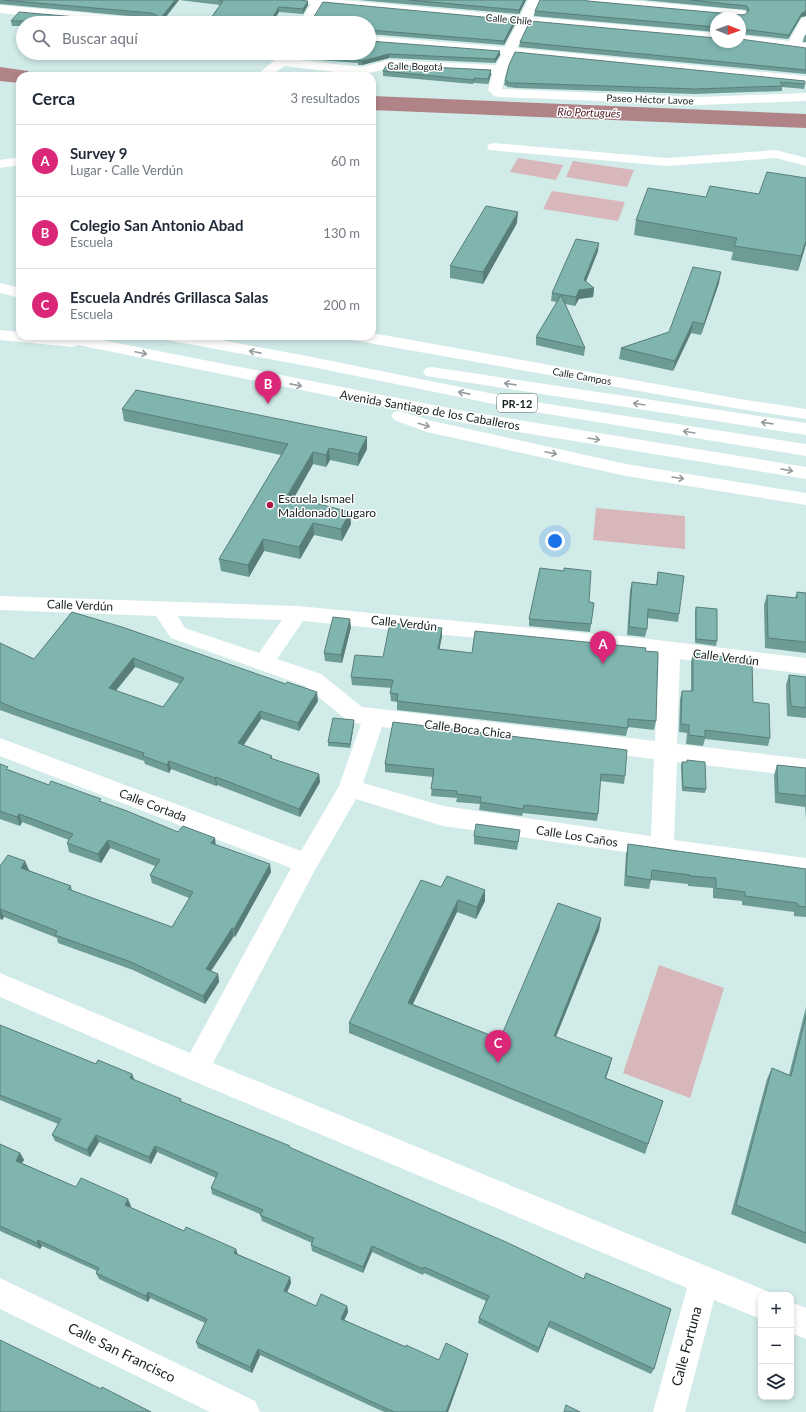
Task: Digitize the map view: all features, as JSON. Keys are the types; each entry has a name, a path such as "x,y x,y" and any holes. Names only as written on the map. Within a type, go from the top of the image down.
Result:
{"main road":[{"name":"Calle Chile","path":"302,0 710,36"},
{"path":"501,69 534,0"},
{"path":"588,0 730,12"},
{"path":"310,16 320,1"},
{"path":"0,9 76,16"},
{"path":"746,40 800,46 806,21"},
{"path":"376,41 806,80"},
{"path":"268,72 281,60"},
{"name":"Calle Bogotá","path":"301,60 362,71 388,64 501,69"},
{"name":"Paseo Héctor Lavoe","path":"501,69 495,90 499,93 699,101 806,97"},
{"path":"494,147 667,162 776,154 806,162"},
{"path":"0,164 16,162"},
{"path":"0,288 16,292"},
{"path":"0,303 16,306"},
{"path":"0,325 16,328"},
{"path":"0,335 16,337"},
{"name":"Calle Campos","path":"376,339 740,404 806,414"},
{"path":"52,340 103,345"},
{"name":"Avenida Santiago de los Caballeros","path":"77,340 464,417 806,473"},
{"name":"Avenida Santiago de los Caballeros","path":"194,340 307,361 523,405 806,450"},
{"path":"307,361 373,364 806,429"},
{"path":"349,395 427,426 626,470 806,499"},
{"name":"Calle Verdún","path":"0,602 297,613 670,650 806,666"},
{"name":"Calle Boca Chica","path":"162,608 178,633 312,680 356,715 806,768"},
{"path":"264,663 297,613"},
{"path":"662,848 670,650"},
{"path":"196,1069 306,863 350,788 374,718"},
{"name":"Calle Cortada","path":"0,746 306,863"},
{"name":"Calle Los Caños","path":"350,788 443,816 806,868"},
{"path":"0,985 196,1069 758,1303"},
{"name":"Calle Fortuna","path":"669,1412 704,1280"},
{"name":"Calle San Francisco","path":"0,1293 244,1412"},
{"path":"794,1318 806,1324"}],"shaded area":[{"path":"518,158 563,165 556,180 510,172"},
{"path":"573,161 634,170 627,187 566,177"},
{"path":"552,191 625,202 618,221 543,209"},
{"path":"596,508 685,516 685,549 593,540"},
{"path":"659,965 724,988 690,1098 623,1073"}],"building":[{"path":"3,0 175,0 162,16 156,16 151,13"},
{"path":"219,0 308,1 303,9 279,7 273,16 212,16 223,1"},
{"path":"409,0 524,0 519,10"},
{"path":"540,0 585,0 710,12 710,26 535,11"},
{"path":"690,0 806,0 806,11 802,13 789,35 746,30 746,14 749,10 747,6"},
{"path":"323,2 515,20 504,41 376,31 376,16 314,16"},
{"path":"19,12 64,16 16,16 16,21 11,21"},
{"path":"530,21 710,37 710,48 746,48 746,40 806,48 806,70 520,42"},
{"path":"376,42 500,51 495,59 389,54 376,57"},
{"path":"515,52 805,81 805,84 780,82 783,86 696,89 507,83 508,81 505,81 509,65"},
{"path":"386,66 491,70 488,79 474,78 474,80 383,71"},
{"path":"767,172 806,178 806,241 801,256 734,246 737,238 636,220 648,188 706,197 710,186 759,194"},
{"path":"486,206 518,212 483,272 450,266"},
{"path":"576,239 599,243 584,280 594,288 579,290 576,297 552,293"},
{"path":"693,267 721,272 704,324 693,322 675,361 621,348 669,332"},
{"path":"561,295 585,348 536,337"},
{"path":"136,390 367,437 358,454 329,448 326,455 313,452 287,496 350,512 341,529 313,523 299,547 263,539 248,565 219,559 288,444 122,409"},
{"path":"540,568 564,571 564,568 591,571 589,602 594,603 591,624 529,619"},
{"path":"658,572 684,576 679,614 648,609 647,629 629,627 632,582 657,585"},
{"path":"797,592 806,593 806,642 768,638 767,595 797,598"},
{"path":"696,607 717,609 717,641 696,639"},
{"path":"72,612 122,627 286,684 287,682 317,692 298,723 260,711 238,743 272,756 270,758 319,774 299,809 216,777 215,778 169,761 167,765 143,756 144,753 0,702 0,643 34,659","holes":["133,658 184,678 163,707 109,688"]},
{"path":"333,617 350,619 341,655 324,653"},
{"path":"390,623 442,628 438,649 472,653 475,631 646,648 645,651 658,652 656,721 628,719 628,728 397,701 398,694 390,693 393,680 351,677 355,655 383,657"},
{"path":"693,653 752,660 753,702 769,704 770,738 705,730 705,737 689,735 689,725 681,724 682,691 693,691"},
{"path":"789,675 806,677 806,708 791,706"},
{"path":"333,718 354,720 350,744 328,742"},
{"path":"393,722 627,750 625,776 601,774 598,814 524,805 523,809 480,802 481,797 457,794 457,791 431,789 434,769 385,764"},
{"path":"687,760 705,762 706,789 683,787 682,762 687,762"},
{"path":"0,764 8,767 6,769 49,785 51,781 101,799 99,801 178,832 183,826 215,838 211,843 270,864 234,929 232,928 206,969 218,974 203,996 131,962 55,935 57,931 0,909 0,866 8,855 25,861 21,868 71,886 68,889 172,927 193,892 150,875 160,860 108,840 98,854 67,843 73,834 19,814 17,817 0,811"},
{"path":"777,765 806,768 806,796 778,793"},
{"path":"476,824 520,830 518,842 474,836"},
{"path":"628,844 806,869 806,907 798,906 797,903 745,896 745,892 716,888 716,878 690,876 652,870 651,880 626,876"},
{"path":"447,876 485,890 477,907 458,900 408,1003 500,1039 558,903 601,918 554,1036 612,1058 605,1078 663,1101 648,1144 349,1023 421,880 441,887"},
{"path":"806,1016 806,1233 736,1205 772,1068 791,1076"},
{"path":"0,1025 96,1064 98,1060 132,1074 130,1078 181,1099 180,1101 290,1146 289,1147 506,1242 584,1279 586,1273 671,1309 654,1369 550,1321 539,1348 479,1318 489,1296 372,1246 363,1267 311,1245 314,1238 260,1215 263,1210 211,1188 218,1173 155,1146 149,1157 96,1135 87,1150 52,1135 61,1119 0,1095"},
{"path":"0,1144 20,1153 16,1161 76,1187 81,1178 128,1199 125,1205 184,1231 186,1227 236,1249 234,1253 290,1277 284,1291 316,1306 321,1294 347,1306 341,1319 439,1360 446,1343 468,1354 446,1412 394,1412 258,1349 250,1367 196,1342 207,1319 148,1292 146,1296 96,1273 99,1268 38,1240 37,1243 0,1226"},
{"path":"0,1340 101,1389 102,1387 151,1412 0,1412"},
{"path":"566,1405 580,1412 564,1412"}],"waterway":[{"name":"Río Portugués","path":"0,74 16,76"},
{"name":"Río Portugués","path":"376,103 806,121"}],"place":[{"name":"Colegio San Antonio Abad","path":"268,404"},
{"name":"Escuela Ismael Maldonado Lugaro","path":"270,505"},
{"name":"Survey 9","path":"603,664"},
{"name":"Escuela Andrés Grillasca Salas","path":"498,1063"}]}
